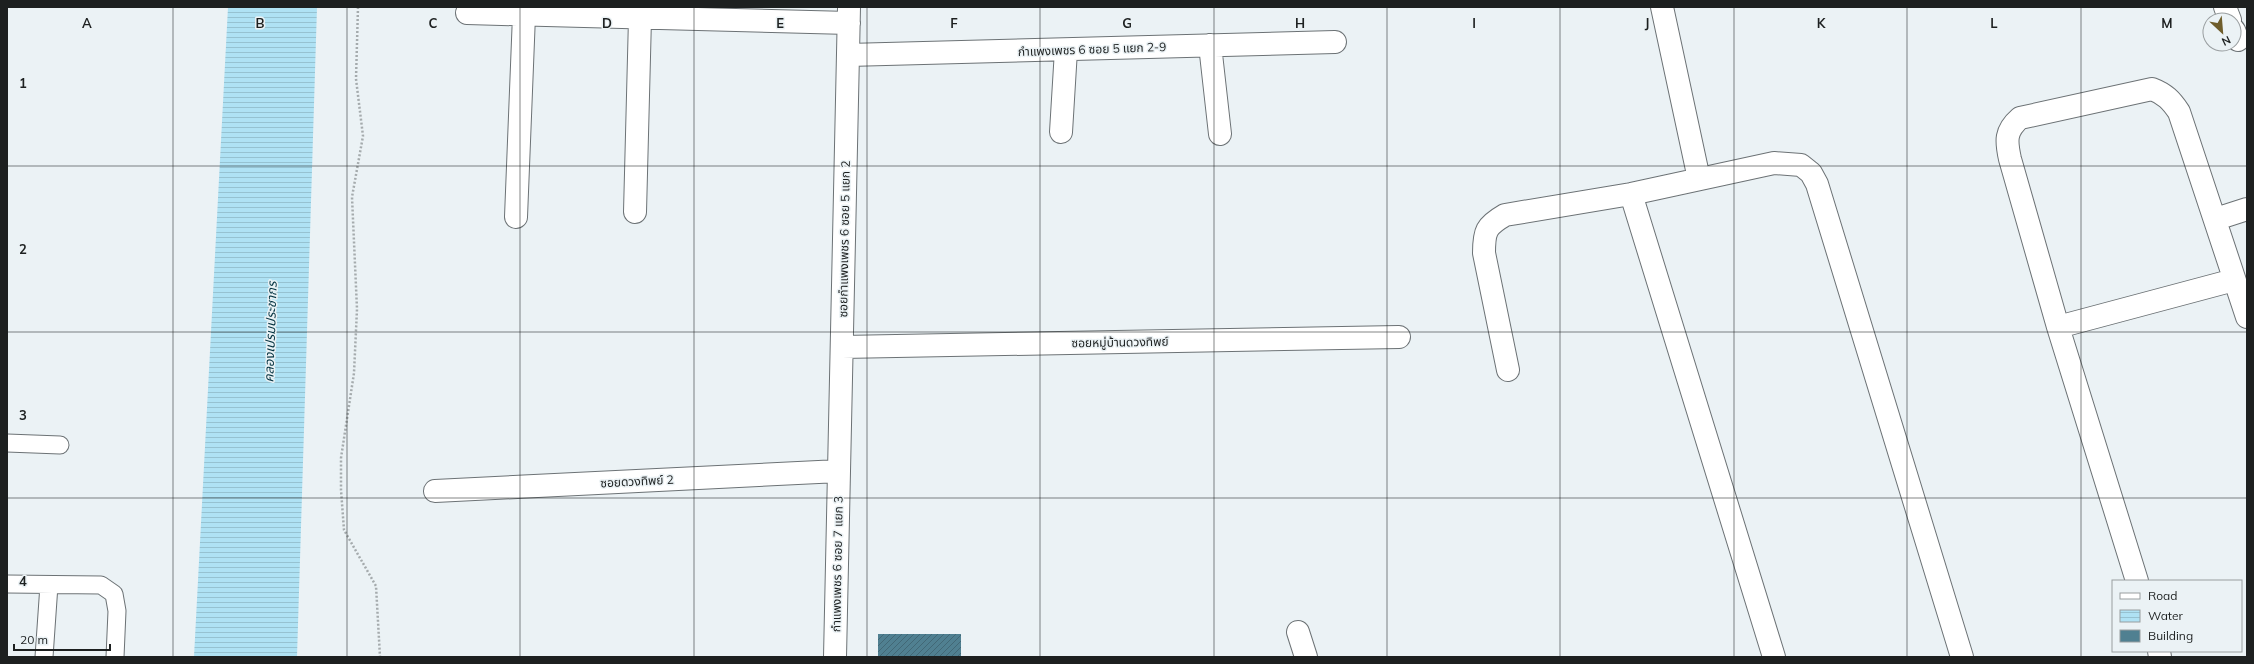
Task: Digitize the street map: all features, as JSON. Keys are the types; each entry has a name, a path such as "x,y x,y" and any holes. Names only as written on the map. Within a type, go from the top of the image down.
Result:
{"street":[{"path":"1662,7 1699,179"},
{"path":"467,13 640,18 849,15"},
{"path":"516,217 524,15"},
{"name":"ซอยกำแพงเพชร 6 ซอย 5 แยก 2","path":"839,471 849,15"},
{"path":"635,212 640,18"},
{"name":"กำแพงเพชร 6 ซอย 5 แยก 2-9","path":"848,55 1335,42"},
{"path":"1210,45 1220,134"},
{"path":"1061,132 1066,50"},
{"path":"2137,580 2058,327 2006,141 2008,131 2020,118 2152,90 2163,93 2171,100 2179,112 2216,219 2234,280 2247,317"},
{"path":"1508,370 1484,253 1484,235 1491,223 1505,215 1631,194 1774,163 1801,165 1811,173 1817,184 1962,657"},
{"path":"1631,194 1774,657"},
{"path":"2216,219 2247,209"},
{"path":"2058,327 2234,280"},
{"name":"ซอยหมู่บ้านดวงทิพย์","path":"842,347 1399,337"},
{"name":"ซอยดวงทิพย์ 2","path":"435,491 839,471"},
{"name":"กำแพงเพชร 6 ซอย 7 แยก 3","path":"835,657 839,471"},
{"path":"1298,632 1306,657"}],"lane":[{"path":"7,443 60,446"},
{"path":"7,584 101,585 114,594 118,611 115,657"},
{"path":"44,657 49,585"}],"path":[{"path":"358,7 356,79 363,136 352,197 357,309 355,359 341,458 341,490 344,530 376,586 380,657"}],"water":[{"name":"คลองเปรมประชากร","path":"228,7 317,7 297,657 194,657"}],"building":[{"path":"878,634 961,634 961,657 878,657"}]}
